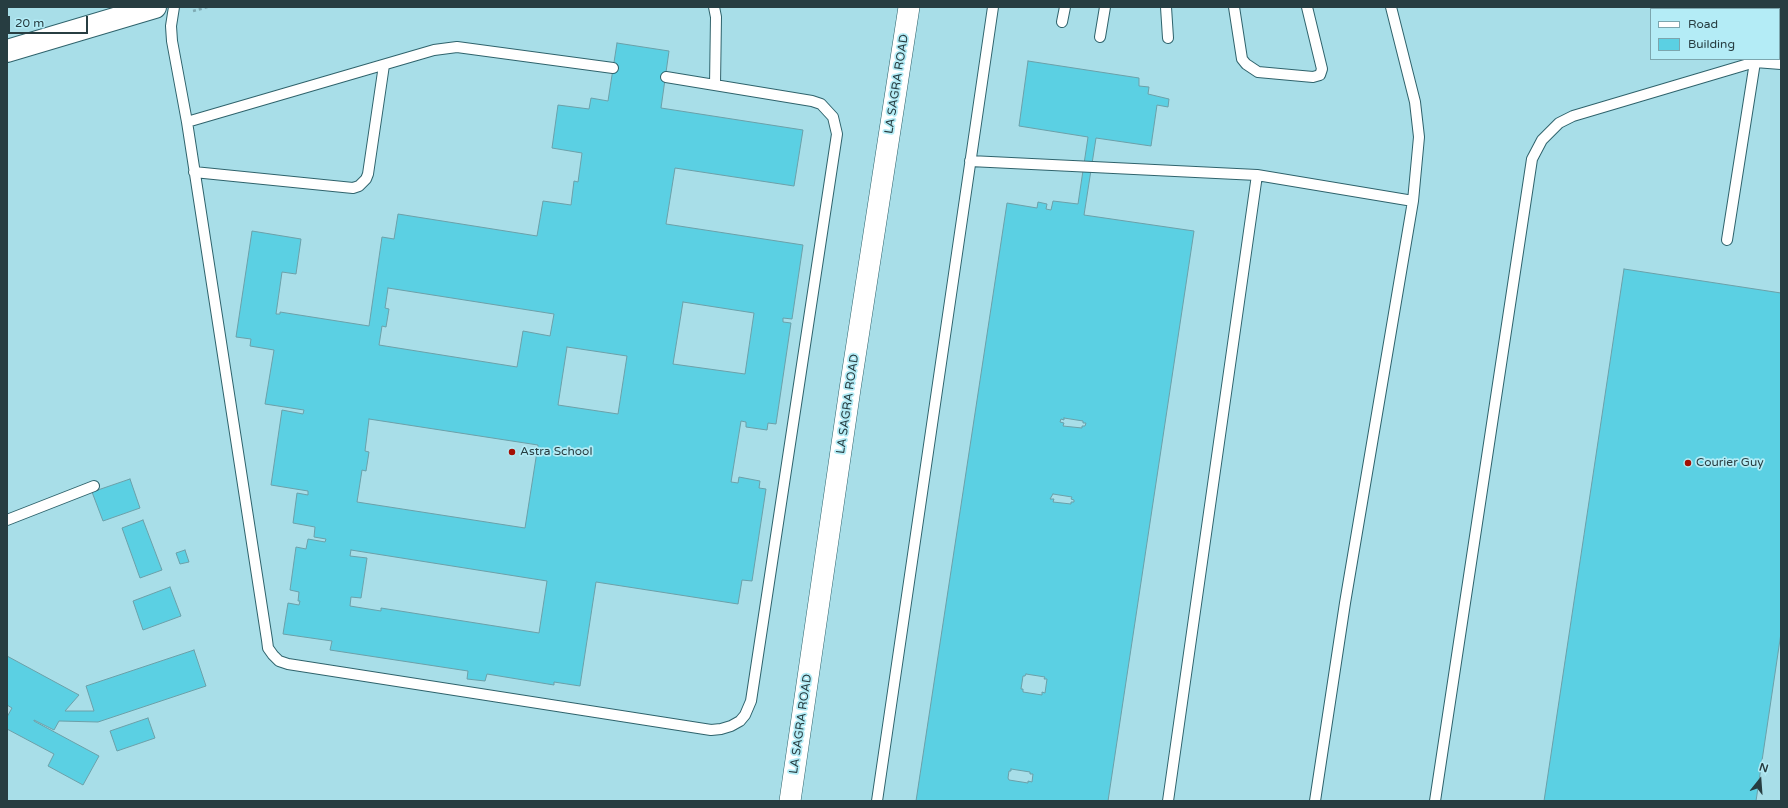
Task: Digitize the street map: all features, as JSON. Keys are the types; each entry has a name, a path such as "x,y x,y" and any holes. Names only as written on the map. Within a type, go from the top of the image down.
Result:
{"street":[{"path":"7,51 155,7"},
{"name":"LA SAGRA ROAD","path":"790,801 849,397 909,7"}],"lane":[{"path":"174,7 171,26 172,41 194,172 268,648 272,655 279,661 288,664 711,730 731,726 740,721 745,715 751,701 838,134 833,117 821,104 812,101 666,76"},
{"path":"714,7 716,17 715,85"},
{"path":"877,801 910,584 993,7"},
{"path":"1062,22 1064,7"},
{"path":"1100,37 1105,7"},
{"path":"1166,7 1168,38"},
{"path":"1234,7 1242,59 1246,64 1258,72 1313,77 1320,75 1322,69 1306,7"},
{"path":"1315,801 1344,603 1413,201 1419,137 1417,116 1412,86 1391,7"},
{"path":"186,122 434,50 457,47 613,68"},
{"path":"1435,801 1532,159 1542,140 1558,123 1573,116 1755,62 1781,64"},
{"path":"1727,240 1755,62"},
{"path":"194,172 353,188 359,186 366,179 368,174 384,65"},
{"path":"970,161 1257,175 1413,201"},
{"path":"1168,801 1257,175"},
{"path":"7,520 94,486"}],"path":[{"path":"198,10 208,7"}],"building":[{"path":"617,43 669,51 661,108 803,130 794,186 675,168 666,224 803,245 792,319 783,318 783,322 791,323 776,424 768,423 767,430 746,427 746,422 741,421 731,482 738,483 739,477 760,481 759,488 766,489 752,581 742,580 738,604 596,582 580,686 554,682 554,685 487,674 485,681 467,679 468,671 330,650 332,641 283,634 288,603 299,605 300,601 298,601 299,592 290,590 296,547 306,549 308,539 325,542 326,539 314,537 315,527 293,523 297,493 308,495 308,491 271,485 282,410 303,414 304,410 265,404 274,350 250,346 251,339 236,337 252,231 301,239 296,274 282,272 276,314 280,314 280,312 369,326 382,237 394,239 398,214 537,236 543,201 571,205 574,181 578,182 582,153 552,148 558,105 589,109 591,98 608,101","holes":["388,288 554,314 550,336 523,331 517,367 379,345 382,326 386,327 389,309 385,308","683,302 754,313 745,374 673,364","567,347 627,356 618,414 558,405","369,419 538,445 525,528 357,502 362,470 366,471 369,452 365,451","351,550 547,581 539,633 381,608 381,611 350,606 351,597 361,598 367,558 350,556"]},
{"path":"1028,61 1139,78 1139,86 1149,87 1148,94 1169,99 1168,107 1157,105 1151,146 1096,138 1084,215 1194,231 1108,801 916,801 1007,203 1037,208 1038,202 1047,204 1046,209 1051,210 1053,201 1078,204 1088,137 1019,126","holes":["1064,418 1083,421 1083,423 1086,423 1085,426 1082,426 1082,428 1063,426 1064,423 1060,422 1061,419 1064,420","1053,494 1072,497 1071,499 1074,500 1074,502 1071,502 1071,504 1053,502 1054,499 1050,499","1026,674 1045,677 1044,679 1047,679 1045,693 1042,692 1042,695 1023,692 1023,689 1021,689 1023,676","1011,769 1030,772 1030,774 1033,774 1032,782 1028,781 1028,783 1009,780 1009,771 1011,771"]},
{"name":"Courier Guy","path":"1624,269 1781,293 1781,633 1756,801 1544,801"},
{"path":"130,479 140,508 103,521 92,492"},
{"path":"143,520 162,570 140,578 122,528"},
{"path":"185,550 189,562 180,564 176,553"},
{"path":"170,587 181,616 143,630 133,601"},
{"path":"194,650 206,686 98,722 59,721 54,730 34,720 99,756 83,785 48,766 54,754 7,729 7,717 12,708 7,705 7,656 79,695 65,711 94,711 86,686"},
{"path":"148,718 155,738 117,751 110,731"}],"place":[{"name":"Astra School","path":"512,452"},
{"name":"Courier Guy","path":"1688,463"}]}
